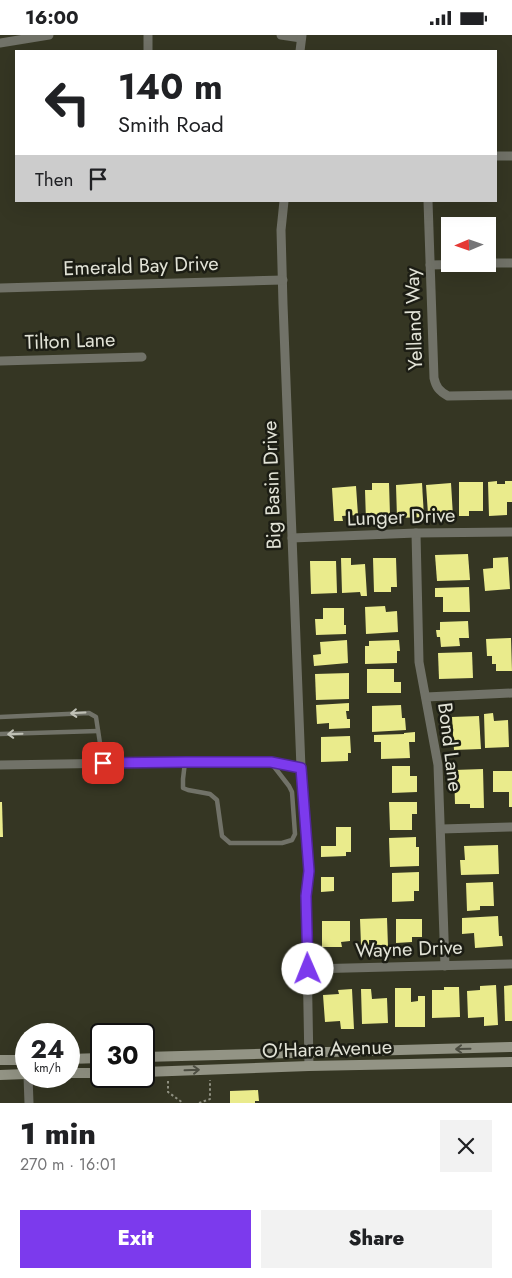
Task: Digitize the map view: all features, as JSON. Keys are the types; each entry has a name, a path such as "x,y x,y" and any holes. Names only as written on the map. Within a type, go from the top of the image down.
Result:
{"street":[{"path":"0,43 49,35"},
{"path":"148,35 148,50"},
{"path":"281,35 302,37 300,50"},
{"path":"497,156 512,155"},
{"name":"Big Basin Drive","path":"284,202 282,280 301,768 309,871 306,896 309,1066"},
{"name":"Yelland Way","path":"428,202 434,378 436,386 448,396 512,395"},
{"path":"496,263 512,263"},
{"path":"430,265 441,265"},
{"name":"Emerald Bay Drive","path":"0,288 282,280"},
{"name":"Tilton Lane","path":"0,361 142,357"},
{"name":"Lunger Drive","path":"292,538 512,531"},
{"name":"Bond Lane","path":"416,533 419,662 438,765 445,966"},
{"path":"426,697 512,693"},
{"path":"0,765 271,762 301,768"},
{"path":"441,829 512,827"},
{"name":"Wayne Drive","path":"308,969 512,964"},
{"name":"O'Hara Avenue","path":"155,1057 512,1047"},
{"path":"0,1060 15,1060"},
{"name":"O'Hara Avenue","path":"155,1072 512,1062"},
{"path":"0,1075 15,1075"},
{"path":"28,1088 29,1103"}],"lane":[{"path":"0,717 88,713 96,717 103,763"},
{"path":"0,735 98,731"},
{"path":"185,762 183,787 188,790 210,794 217,800 222,836 230,843 282,843 292,841 295,834 292,792 271,762"}],"path":[{"path":"199,1103 210,1099 210,1070"},
{"path":"168,1071 168,1092 183,1103"}],"building":[{"path":"497,481 497,484 505,484 505,481 512,481 512,502 507,502 507,515 489,516 488,482"},
{"path":"459,482 483,482 483,511 469,511 469,516 459,516"},
{"path":"372,483 389,483 390,515 379,516 379,520 366,521 365,490 372,490"},
{"path":"422,483 424,517 397,518 396,485"},
{"path":"451,483 453,516 441,517 441,514 428,514 426,485"},
{"path":"356,486 358,515 342,516 343,521 334,521 332,488"},
{"path":"468,554 470,580 437,581 435,555"},
{"path":"508,557 510,589 485,591 483,569 493,568 493,558"},
{"path":"341,558 351,558 351,565 365,564 367,596 361,596 360,592 342,593"},
{"path":"373,558 396,558 397,587 391,587 391,592 374,592"},
{"path":"310,561 336,561 337,593 311,594"},
{"path":"469,587 470,612 443,612 443,597 435,597 435,588"},
{"path":"385,606 386,612 397,611 398,632 366,634 365,607"},
{"path":"323,608 344,608 346,634 316,635 315,619 323,619"},
{"path":"468,621 469,638 459,638 460,646 441,647 440,637 437,637 436,630 440,630 440,622"},
{"path":"511,638 512,671 496,671 496,664 492,664 492,656 487,656 486,639"},
{"path":"347,640 348,663 314,666 313,655 321,654 320,642"},
{"path":"399,640 400,651 397,651 397,663 365,664 365,646 369,646 369,641"},
{"path":"472,652 473,678 439,679 438,653"},
{"path":"367,669 394,669 394,682 401,682 401,693 367,693"},
{"path":"349,673 349,699 316,700 315,674"},
{"path":"349,703 349,711 346,711 347,719 350,719 350,728 329,729 329,723 317,724 316,705"},
{"path":"401,705 402,718 405,718 406,730 372,732 372,706"},
{"path":"493,713 494,721 508,720 509,747 485,748 484,714"},
{"path":"479,716 481,749 454,750 452,717"},
{"path":"415,732 415,742 409,742 410,758 381,759 381,742 374,742 374,735"},
{"path":"350,736 351,753 348,753 348,761 321,762 321,737"},
{"path":"392,766 410,766 410,776 417,776 417,792 392,793"},
{"path":"483,769 484,808 470,808 470,804 455,804 454,770"},
{"path":"493,771 512,771 512,807 509,807 509,792 493,792"},
{"path":"0,802 2,802 3,837 0,837"},
{"path":"389,802 417,802 417,814 412,814 412,830 390,830"},
{"path":"336,827 351,827 351,852 346,852 346,856 321,857 321,846 336,846"},
{"path":"416,837 416,847 419,847 419,866 390,867 389,838"},
{"path":"498,845 499,874 461,875 460,860 465,860 464,846"},
{"path":"419,872 419,891 414,891 414,901 392,902 392,873"},
{"path":"321,877 334,877 334,891 321,892"},
{"path":"493,882 494,906 480,906 480,910 467,911 466,883"},
{"path":"498,916 499,936 502,936 503,946 475,948 474,933 462,934 462,918"},
{"path":"387,918 388,947 374,947 373,940 369,940 369,945 361,945 360,919"},
{"path":"396,919 422,919 422,937 412,937 412,942 396,943"},
{"path":"322,921 350,921 350,941 341,942 342,947 322,947"},
{"path":"496,985 498,1025 484,1026 484,1017 468,1018 467,991 480,990 480,986"},
{"path":"512,985 512,1021 505,1021 504,986"},
{"path":"444,987 459,987 460,1017 432,1018 432,990 444,990"},
{"path":"395,988 411,988 411,1002 418,1001 418,996 425,996 425,1027 395,1027"},
{"path":"352,989 354,1029 341,1029 340,1021 325,1022 323,995 339,994 338,990"},
{"path":"361,989 371,989 372,999 387,998 388,1023 362,1024"},
{"path":"258,1090 259,1101 255,1101 255,1103 230,1103 230,1091"}],"route":[{"path":"103,763 271,762 301,768 309,871 306,896 308,969"}]}
